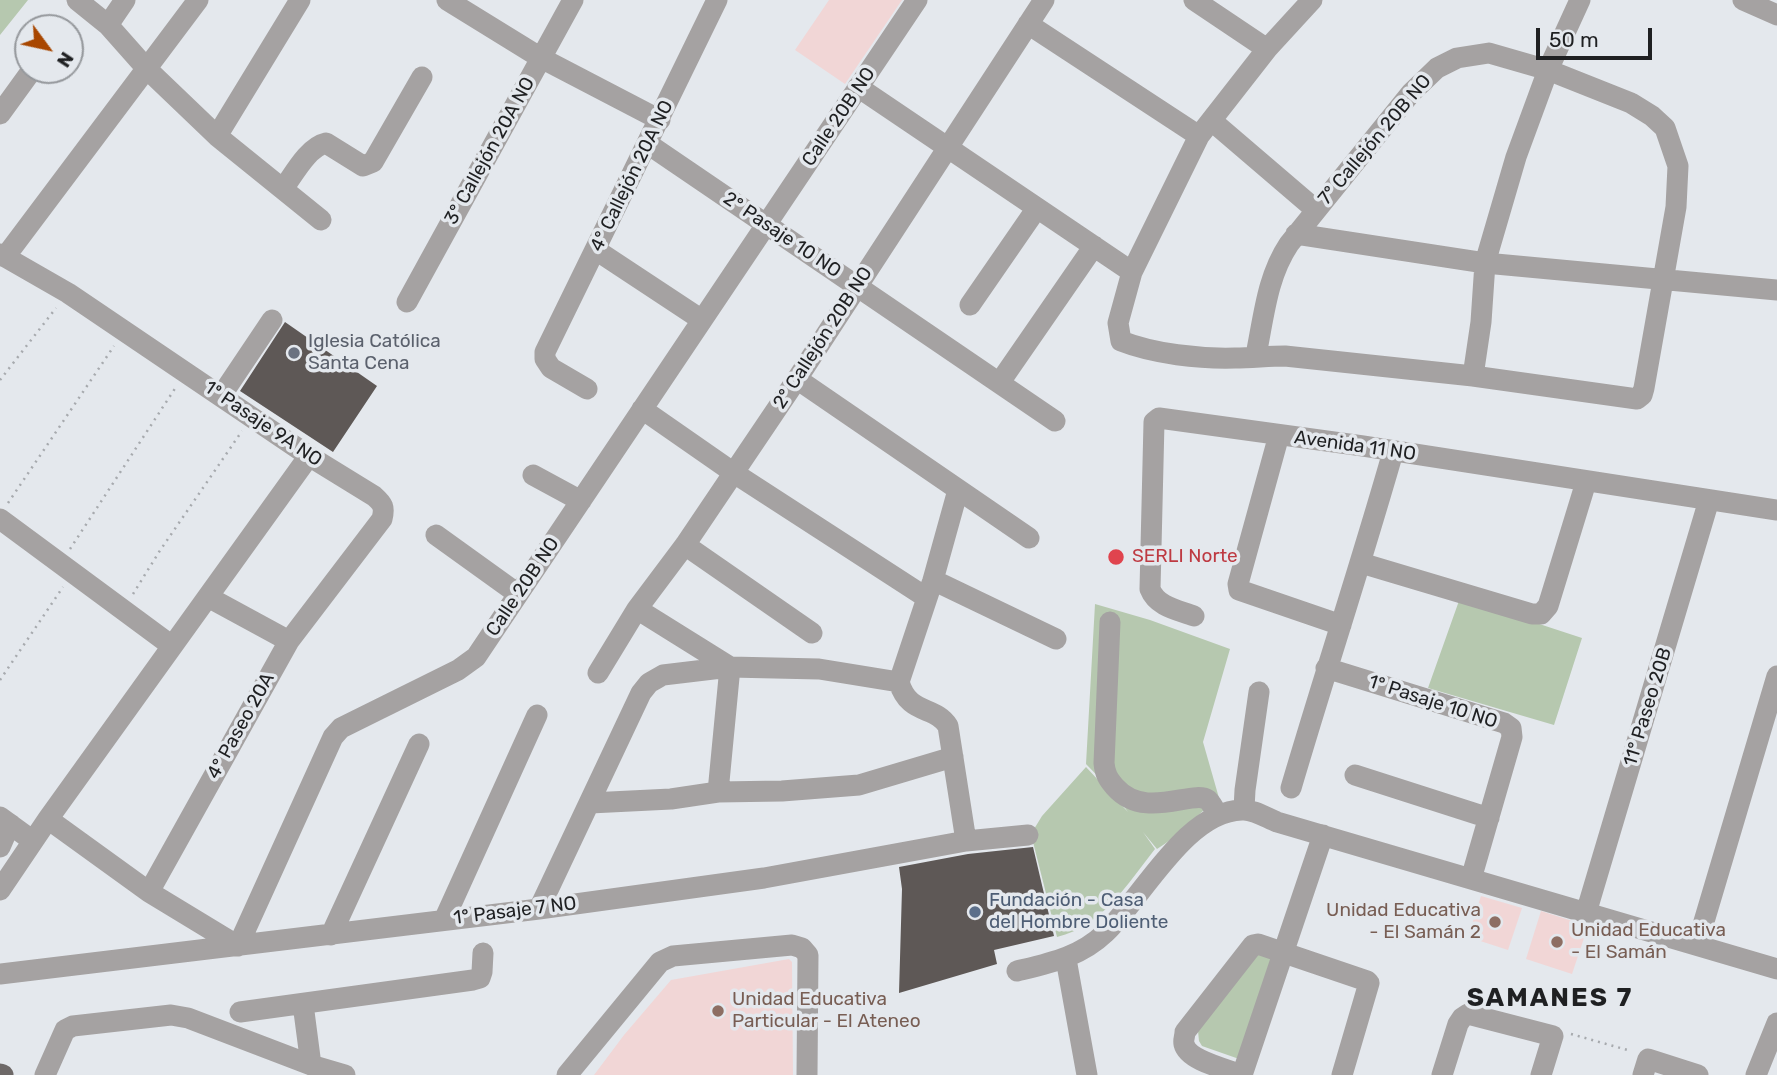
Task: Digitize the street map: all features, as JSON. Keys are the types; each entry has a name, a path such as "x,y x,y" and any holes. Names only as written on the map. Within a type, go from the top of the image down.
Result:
{"street":[{"path":"77,0 108,25 147,69 216,136 321,220"},
{"path":"108,25 125,0"},
{"path":"2,256 198,0"},
{"path":"216,136 300,0"},
{"path":"447,0 541,58 660,120"},
{"name":"3° Callejón 20A NO","path":"407,302 573,0"},
{"name":"4° Callejón 20A NO","path":"587,389 551,368 545,359 545,352 717,0"},
{"name":"Calle 20B NO","path":"238,946 332,737 341,728 469,664 917,0"},
{"name":"2° Callejón 20B NO","path":"598,673 637,609 685,545 797,379 1044,0"},
{"path":"1194,0 1267,49"},
{"path":"1289,25 1293,0"},
{"path":"1312,0 1267,49 1205,129 1132,272 1118,323 1121,341 1140,348 1181,354 1236,358 1256,355 1285,356 1474,376 1485,263 1516,157 1548,70 1580,0"},
{"path":"1743,0 1777,15"},
{"name":"7° Callejón 20B NO","path":"1028,24 1205,129 1317,210 1411,93 1437,68 1457,58 1489,53 1548,70 1631,103 1652,116 1665,128 1678,166 1676,207 1642,395 1637,399 1474,376"},
{"path":"284,189 314,148 322,144 326,143 363,166 373,162 422,77"},
{"path":"0,114 22,84"},
{"path":"858,87 1132,272"},
{"name":"2° Pasaje 10 NO","path":"648,144 1055,421"},
{"path":"970,305 1037,208"},
{"path":"1256,355 1277,262 1317,210"},
{"path":"1296,234 1485,263 1777,290"},
{"path":"1000,382 1094,246"},
{"path":"596,250 702,320"},
{"name":"1º Pasaje 9A NO","path":"2,256 68,293 383,504 382,519 289,641"},
{"path":"221,396 272,320"},
{"path":"797,379 1029,538"},
{"path":"642,409 734,473 930,589 1056,639"},
{"name":"Avenida 11 NO","path":"1194,616 1161,603 1154,598 1150,589 1154,422 1159,418 1777,510"},
{"path":"1279,435 1237,584 1239,590 1341,625"},
{"path":"1291,788 1393,452"},
{"path":"0,890 309,456"},
{"path":"533,475 581,500"},
{"path":"1361,563 1532,614 1541,614 1548,606 1586,482"},
{"path":"958,491 930,589 899,682 903,695 913,705 944,720 948,726 966,841"},
{"name":"11° Paseo 20B","path":"1586,913 1709,500"},
{"path":"4,511 67,568 172,646"},
{"path":"436,535 518,594"},
{"path":"685,545 812,633"},
{"path":"208,597 289,641"},
{"path":"637,609 730,667"},
{"path":"1110,622 1104,763 1108,779 1133,800 1171,803 1202,798 1208,800 1217,814"},
{"name":"4° Paseo 20A","path":"149,892 289,641"},
{"path":"539,909 641,693 649,683 663,675 730,667 819,669 899,682"},
{"path":"718,792 730,667"},
{"name":"1° Pasaje 10 NO","path":"1326,668 1504,723 1511,728 1512,737 1471,879"},
{"path":"1697,945 1777,676"},
{"path":"1244,809 1259,692"},
{"path":"444,920 537,715"},
{"path":"331,935 419,744"},
{"path":"590,803 671,799 718,792 782,791 859,785 953,757"},
{"path":"1355,775 1489,818"},
{"path":"1017,971 1066,959 1083,950 1105,933 1191,832 1217,814 1244,809 1777,969"},
{"path":"48,819 149,892 238,946"},
{"path":"0,847 5,820 33,841"},
{"name":"1° Pasaje 7 NO","path":"0,975 539,909 764,878 966,841 1028,835"},
{"path":"1324,835 1282,953 1242,1075 1199,1060 1189,1053 1184,1044 1185,1032 1254,945 1263,944 1282,953 1369,983 1342,1075"},
{"path":"567,1075 660,962 673,956 792,946 802,948 808,956 807,1075"},
{"path":"240,1012 473,980 480,978 483,953"},
{"path":"1066,959 1087,1075"},
{"path":"303,1004 311,1065"},
{"path":"1441,1075 1458,1024 1468,1014 1553,1036 1541,1075"},
{"path":"45,1075 65,1030 74,1026 171,1015 188,1018 311,1065 345,1075"},
{"path":"1756,1075 1777,1023"},
{"path":"1646,1067 1698,1075"}],"path":[{"path":"0,380 68,293"},
{"path":"4,511 125,331"},
{"path":"0,680 186,372"},
{"path":"124,609 159,552 252,417"},
{"path":"1553,1036 1573,1034 1624,1048 1646,1067"}],"shaded area":[{"path":"829,0 902,0 845,84 795,50"},
{"name":"Unidad Educativa - El Samán 2","path":"1481,896 1522,908 1508,950 1468,937"},
{"name":"Unidad Educativa - El Samán","path":"1541,911 1588,926 1572,974 1526,959"},
{"name":"Unidad Educativa Particular - El Ateneo","path":"789,959 792,962 793,1075 594,1075 671,980"}],"green space":[{"path":"0,0 28,0 14,14 0,35"},
{"path":"1460,598 1582,638 1554,725 1428,688"},
{"path":"1095,604 1150,620 1230,649 1203,742 1219,798 1157,849 1143,832 1155,849 1124,889 1088,924 1057,937 1031,834 1042,816 1086,767 1128,812 1086,764"},
{"path":"1257,953 1277,956 1242,1060 1202,1046 1198,1031"}],"building":[{"name":"Iglesia Católica Santa Cena","path":"285,322 377,386 333,452 240,391"},
{"name":"Fundación - Casa del Hombre Doliente","path":"1033,847 1054,936 994,950 997,964 899,993 902,889 899,867 968,854"}],"place":[{"name":"Iglesia Católica Santa Cena","path":"294,353"},
{"name":"SERLI Norte","path":"1116,557"},
{"name":"Fundación - Casa del Hombre Doliente","path":"975,912"},
{"name":"Unidad Educativa - El Samán 2","path":"1495,922"},
{"name":"Unidad Educativa - El Samán","path":"1557,942"},
{"name":"Unidad Educativa Particular - El Ateneo","path":"718,1011"}],"district":[{"name":"SAMANES 7","path":"1550,998"}]}
